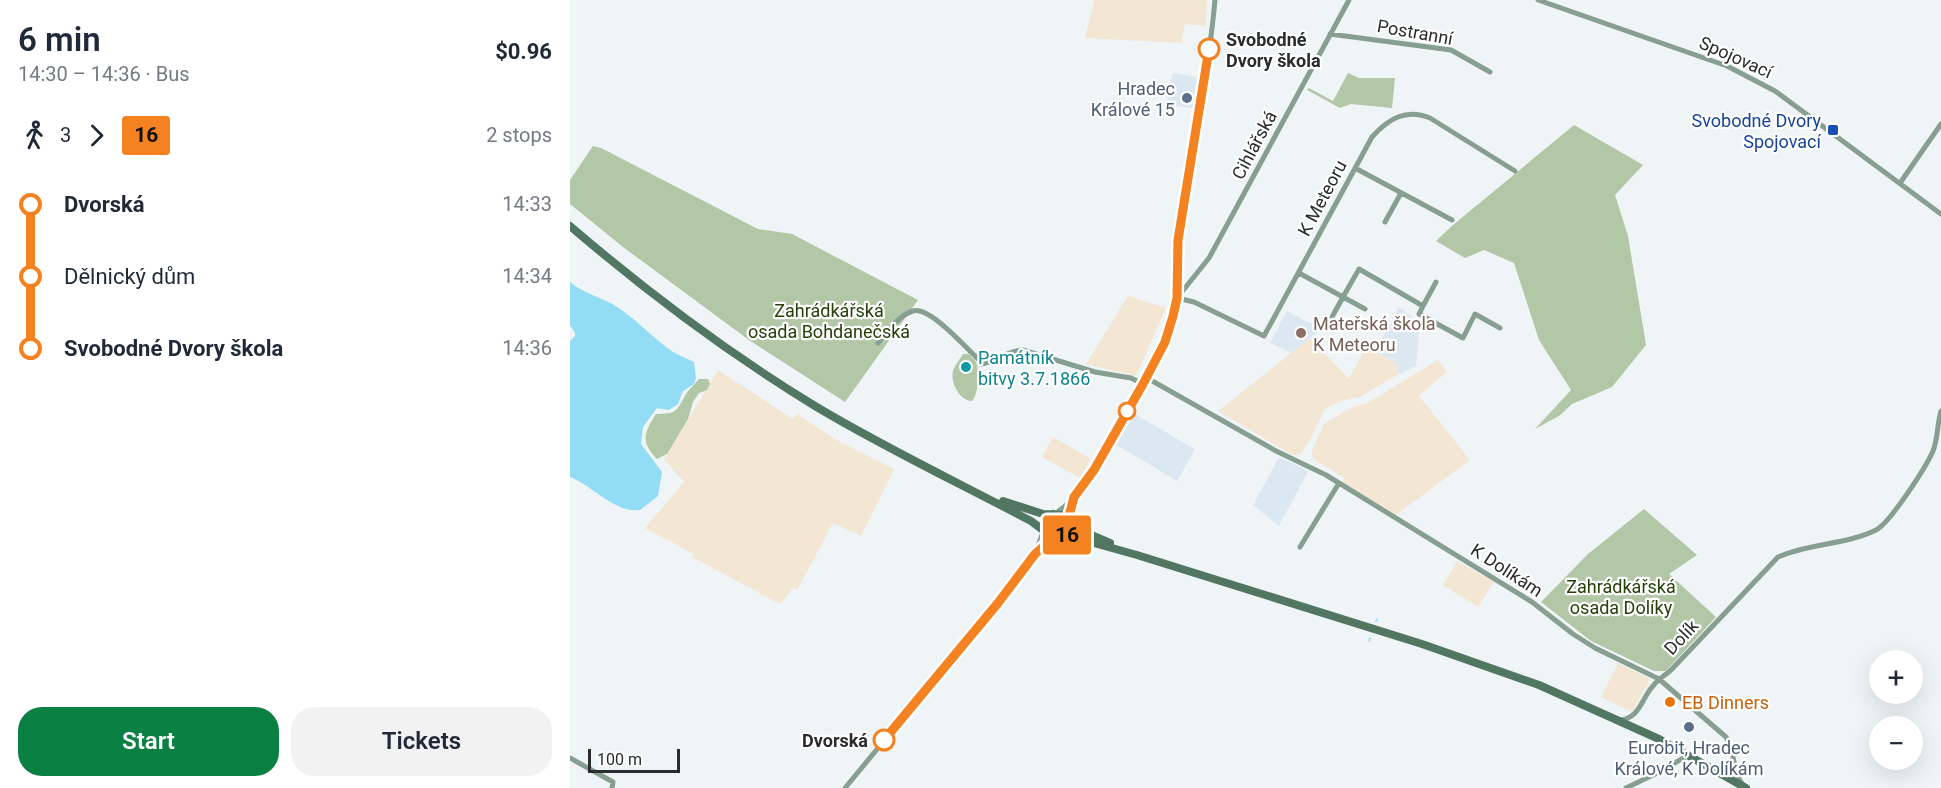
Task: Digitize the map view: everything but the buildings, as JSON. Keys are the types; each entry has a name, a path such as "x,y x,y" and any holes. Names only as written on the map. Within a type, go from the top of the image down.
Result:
{"main road":[{"path":"570,226 642,286 702,332 748,363 828,414 1031,521 1048,538 1059,540 1076,538 1137,555 1501,671 1620,720 1747,788"},
{"path":"976,492 1043,514 1062,515 1082,531 1137,555"},
{"path":"1043,531 1046,518 1054,513"},
{"path":"1059,540 1068,533 1068,521"}],"street":[{"path":"1054,513 1074,497 1094,470 1165,342 1177,298 1178,240 1208,58 1215,0"},
{"name":"Cihlářská","path":"1177,298 1209,258 1349,0"},
{"name":"Spojovací","path":"1538,0 1727,66 1775,91 1941,214"},
{"name":"Postranní","path":"1330,34 1451,50 1490,72"},
{"name":"K Meteoru","path":"1177,298 1194,302 1264,336 1372,137 1382,126 1400,115 1430,118 1515,171"},
{"path":"1900,183 1941,124"},
{"path":"1355,168 1452,220"},
{"path":"1385,222 1401,193"},
{"path":"1332,317 1359,269 1423,306"},
{"path":"1299,273 1365,309"},
{"path":"1436,282 1419,314 1463,338"},
{"path":"878,343 905,316 912,311 918,311 929,315 947,329 979,360 980,364 986,364 1010,352 1023,350 1095,372 1131,378 1143,384"},
{"path":"1465,346 1463,338 1475,314 1500,328"},
{"name":"K Dolíkám","path":"1147,378 1276,451 1339,483 1532,602 1595,648 1659,680 1726,737 1732,745 1736,774 1747,788"},
{"name":"Dolík","path":"1620,720 1630,718 1636,713 1651,688 1778,557 1788,552 1845,540 1878,529 1892,514 1929,459 1934,449 1941,411"},
{"path":"1300,547 1339,483"},
{"path":"1068,521 1074,497"},
{"path":"1035,554 1043,531"},
{"path":"845,788 998,603 1035,554 1041,548 1059,540"},
{"path":"1626,788 1689,755"},
{"path":"570,758 613,782 613,787"}],"shaded area":[{"path":"1094,0 1207,0 1206,26 1185,24 1181,43 1085,38"},
{"path":"1173,73 1197,77 1192,108 1176,106 1166,97"},
{"path":"1128,296 1166,308 1136,376 1086,364"},
{"path":"1399,307 1420,323 1416,366 1399,374 1396,363 1375,352"},
{"path":"1287,311 1321,329 1292,353 1270,343"},
{"path":"1310,338 1349,379 1366,347 1396,363 1399,374 1360,397 1343,400 1325,409 1307,445 1300,454 1292,455 1218,411"},
{"path":"1438,360 1447,372 1419,396 1470,460 1396,515 1343,483 1345,478 1316,461 1312,457 1312,451 1324,424 1349,409 1369,402"},
{"path":"718,370 793,419 797,414 835,439 894,469 861,536 833,523 797,590 793,588 780,604 692,557 694,554 645,528 684,482 664,459"},
{"path":"1133,413 1195,449 1177,481 1115,444"},
{"path":"1053,437 1091,459 1080,478 1042,457"},
{"path":"1279,457 1308,471 1279,526 1253,505"},
{"path":"1457,561 1494,582 1478,607 1443,585"},
{"path":"1618,663 1650,679 1632,712 1601,697"}],"green space":[{"path":"1348,73 1359,78 1395,78 1392,108 1351,104 1340,108 1307,90 1309,88 1333,101"},
{"path":"1574,125 1643,165 1615,195 1628,236 1646,345 1612,387 1572,404 1559,416 1535,429 1571,390 1539,340 1514,263 1484,250 1465,258 1436,241"},
{"name":"Zahrádkářská osada Bohdanečská","path":"593,146 601,148 758,229 792,234 918,300 845,402 749,340 623,247 570,204 570,180"},
{"path":"963,354 969,354 977,366 977,389 972,401 960,395 952,376"},
{"path":"699,379 708,379 710,384 707,390 699,393 693,402 688,419 667,454 657,459 646,442 649,427 656,414 676,410 687,392"},
{"name":"Zahrádkářská osada Dolíky","path":"1644,509 1697,555 1669,574 1716,617 1666,671 1654,671 1591,641 1541,602 1588,554"}],"water":[{"path":"570,282 581,290 619,308 659,342 694,362 696,378 694,384 683,391 678,404 669,410 657,408 643,427 641,444 662,472 658,496 640,510 630,510 612,503 570,477 570,341 575,333 570,325"}],"bus line":[{"name":"16","path":"884,740 998,603 1035,554 1045,545 1066,536 1070,530 1068,520 1074,497 1094,470 1165,342 1177,298 1178,240 1209,49"}],"place":[{"name":"Svobodné Dvory škola","path":"1209,49"},
{"name":"Hradec Králové 15","path":"1187,98"},
{"name":"Svobodné Dvory Spojovací","path":"1833,130"},
{"name":"Mateřská škola K Meteoru","path":"1301,333"},
{"name":"Památník bitvy 3.7.1866","path":"966,367"},
{"name":"EB Dinners","path":"1670,702"},
{"name":"Eurobit, Hradec Králové, K Dolíkám","path":"1689,727"},
{"name":"Dvorská","path":"884,740"}]}
